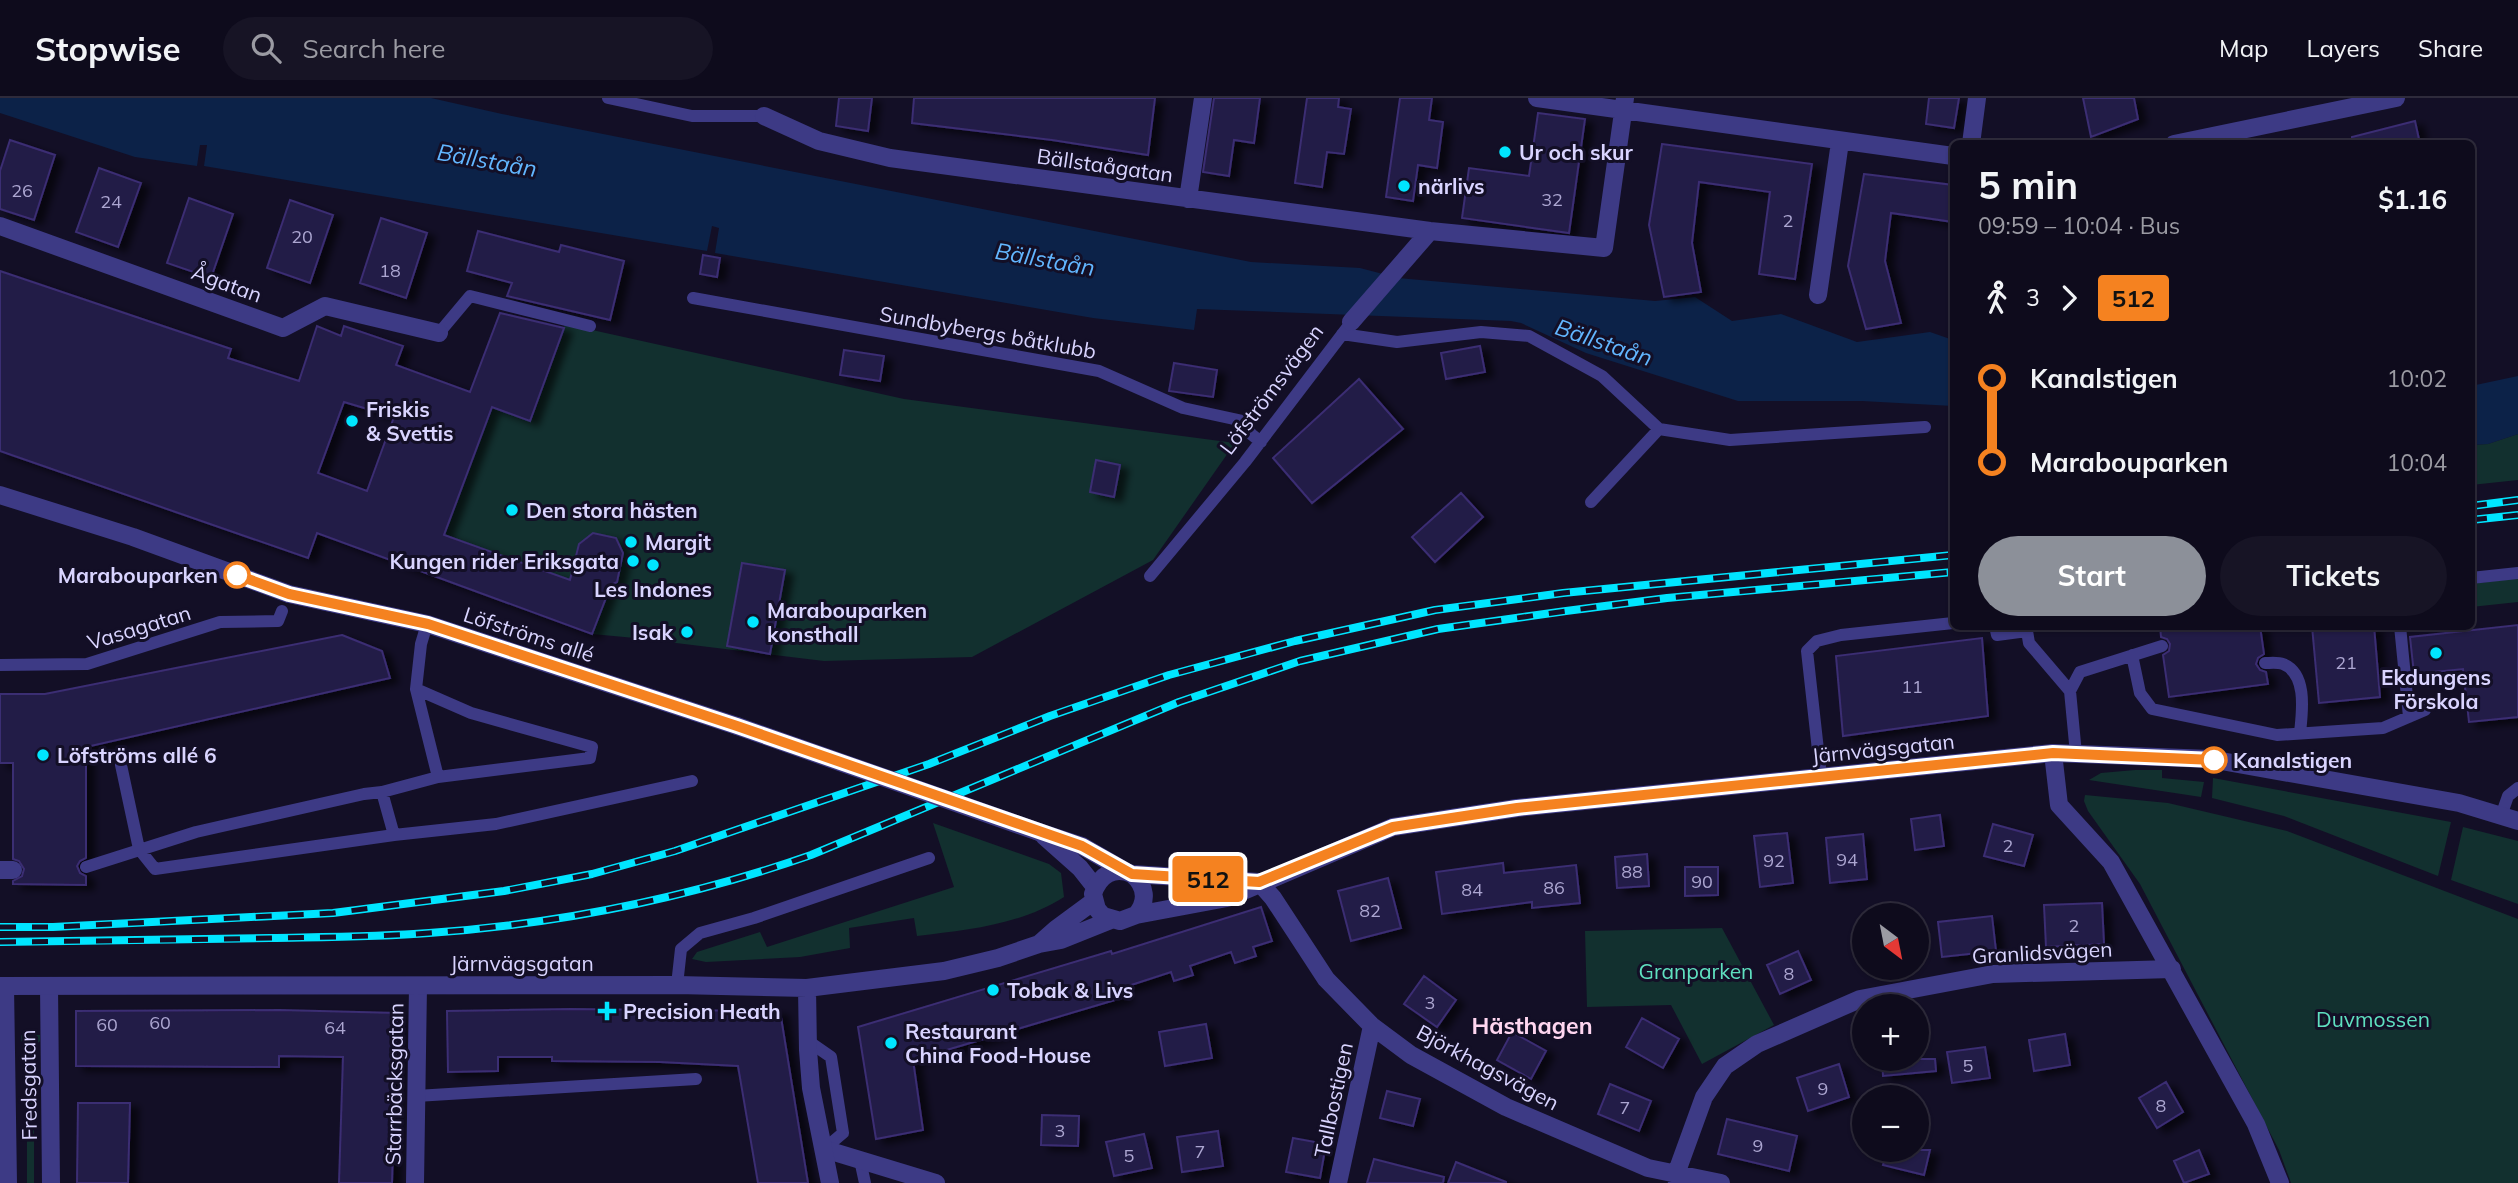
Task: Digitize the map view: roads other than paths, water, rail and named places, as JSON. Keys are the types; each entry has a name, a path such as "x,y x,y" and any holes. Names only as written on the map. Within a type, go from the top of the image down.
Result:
{"street":[{"path":"1188,199 1203,98"},
{"path":"1537,98 1624,104 1840,142 1950,156"},
{"path":"1972,140 1977,98"},
{"path":"2202,140 2396,98"},
{"name":"Bällstaågatan","path":"764,116 819,141 890,158 1430,231 1604,247 1624,104"},
{"path":"1818,295 1840,142"},
{"name":"Ågatan","path":"0,226 283,328 325,306 439,333"},
{"name":"Löfströmsvägen","path":"1347,328 1430,231"},
{"name":"Löfströms allé","path":"0,495 132,537 289,594 428,624 737,726 1082,846 1129,873"},
{"path":"2053,753 2059,805 2111,862 2256,1124 2280,1183"},
{"name":"Järnvägsgatan","path":"3,986 677,985 807,988 944,971 1061,940 1111,920 1119,921 1136,915 1227,898 1259,882 1393,827 1517,808 2053,753 2210,760 2459,803 2509,819"},
{"name":"Löfströms allé","path":"1039,832 1080,868 1095,894"},
{"name":"Järnvägsgatan","path":"1040,944 1095,894 1102,877 1110,873 1259,882"},
{"path":"1129,873 1139,880 1144,894 1142,908 1136,915"},
{"name":"Björkhagsvägen","path":"1259,882 1273,898 1326,979 1372,1026 1411,1055 1506,1107 1648,1168 1677,1179 1721,1183"},
{"path":"1095,894 1097,909 1111,920"},
{"name":"Granlidsvägen","path":"1677,1179 1704,1097 1725,1066 1757,1044 1860,999 1993,974 2172,969"},
{"name":"Fredsgatan","path":"3,986 4,1158 8,1183"},
{"name":"Fredsgatan","path":"49,986 51,1183"},
{"name":"Starrbäcksgatan","path":"415,1183 418,986"},
{"path":"807,988 811,1088 830,1183"},
{"name":"Tallbostigen","path":"1338,1183 1372,1026"},
{"path":"824,1149 936,1183"}],"lane":[{"name":"Bällstaågatan","path":"608,98 692,116 764,116"},
{"path":"439,333 470,296 590,326"},
{"name":"Sundbybergs båtklubb","path":"693,298 1099,371 1183,408 1243,421 1251,434 1261,442"},
{"path":"1347,328 1397,342 1481,332 1529,336 1602,376 1659,429 1730,440 1925,427"},
{"name":"Löfströmsvägen","path":"1150,576 1261,442 1347,328"},
{"path":"1591,502 1659,429"},
{"path":"2475,578 2518,573"},
{"name":"Vasagatan","path":"0,665 87,664 220,622 278,621 282,611"},
{"path":"1821,777 1807,652 1817,641 1841,635 1950,623"},
{"path":"428,624 421,643 416,690 438,777"},
{"path":"1996,630 1997,635 2027,631 2029,643 2070,691"},
{"path":"2400,630 2409,717"},
{"path":"2076,754 2070,691 2080,672 2162,646"},
{"path":"2132,655 2140,694 2152,709 2277,735 2383,728 2425,710"},
{"path":"2265,663 2283,664 2297,676 2303,705 2300,733"},
{"path":"86,867 139,849 251,819 382,792 438,777 590,758 592,747 471,713 416,690"},
{"path":"121,765 139,849 155,869 394,835 496,824 692,781"},
{"path":"2509,819 2508,796 2518,788"},
{"path":"382,792 394,835"},
{"path":"677,985 681,949 700,933 754,919 929,858"},
{"path":"808,1041 831,1057 843,1133 824,1149"},
{"path":"416,1096 696,1079"},
{"path":"860,1160 865,1183"}],"water":[{"name":"Bällstaån","path":"0,98 431,98 1251,262 1360,268 1398,278 1655,301 1695,297 1732,321 1781,314 1857,342 1930,332 1950,339 1950,406 1862,401 1738,401 1586,353 1511,321 1197,309 1194,330 1093,318 715,253 719,228 712,226 707,251 204,166 207,145 200,145 197,166 135,157 0,113"},
{"path":"2518,376 2518,434 2488,444 2475,445 2475,385"}],"railway":[{"path":"2475,505 2518,500"},
{"path":"2475,520 2518,515"},
{"path":"0,927 53,927 333,913 504,891 592,874 675,851 929,764 1050,716 1169,675 1295,641 1435,610 1563,593 1950,555"},
{"path":"0,942 409,934 526,923 622,907 718,884 811,855 1179,702 1300,661 1438,629 1566,611 1667,598 1950,572"}],"place":[{"name":"Ur och skur","path":"1505,152"},
{"name":"närlivs","path":"1404,186"},
{"name":"Friskis & Svettis","path":"352,421"},
{"name":"Den stora hästen","path":"512,510"},
{"name":"Margit","path":"631,542"},
{"name":"Kungen rider Eriksgata","path":"633,561"},
{"name":"Les Indones","path":"653,565"},
{"name":"Marabouparken","path":"237,575"},
{"name":"Marabouparken konsthall","path":"753,622"},
{"name":"Isak","path":"687,632"},
{"name":"Ekdungens Förskola","path":"2436,653"},
{"name":"Löfströms allé 6","path":"43,755"},
{"name":"Kanalstigen","path":"2214,760"},
{"name":"Tobak & Livs","path":"993,990"},
{"name":"Precision Heath","path":"607,1011"},
{"name":"Restaurant China Food-House","path":"891,1043"}],"district":[{"name":"Hästhagen","path":"1532,1025"}],"park label":[{"name":"Granparken","path":"1696,971"},
{"name":"Duvmossen","path":"2373,1019"}]}
